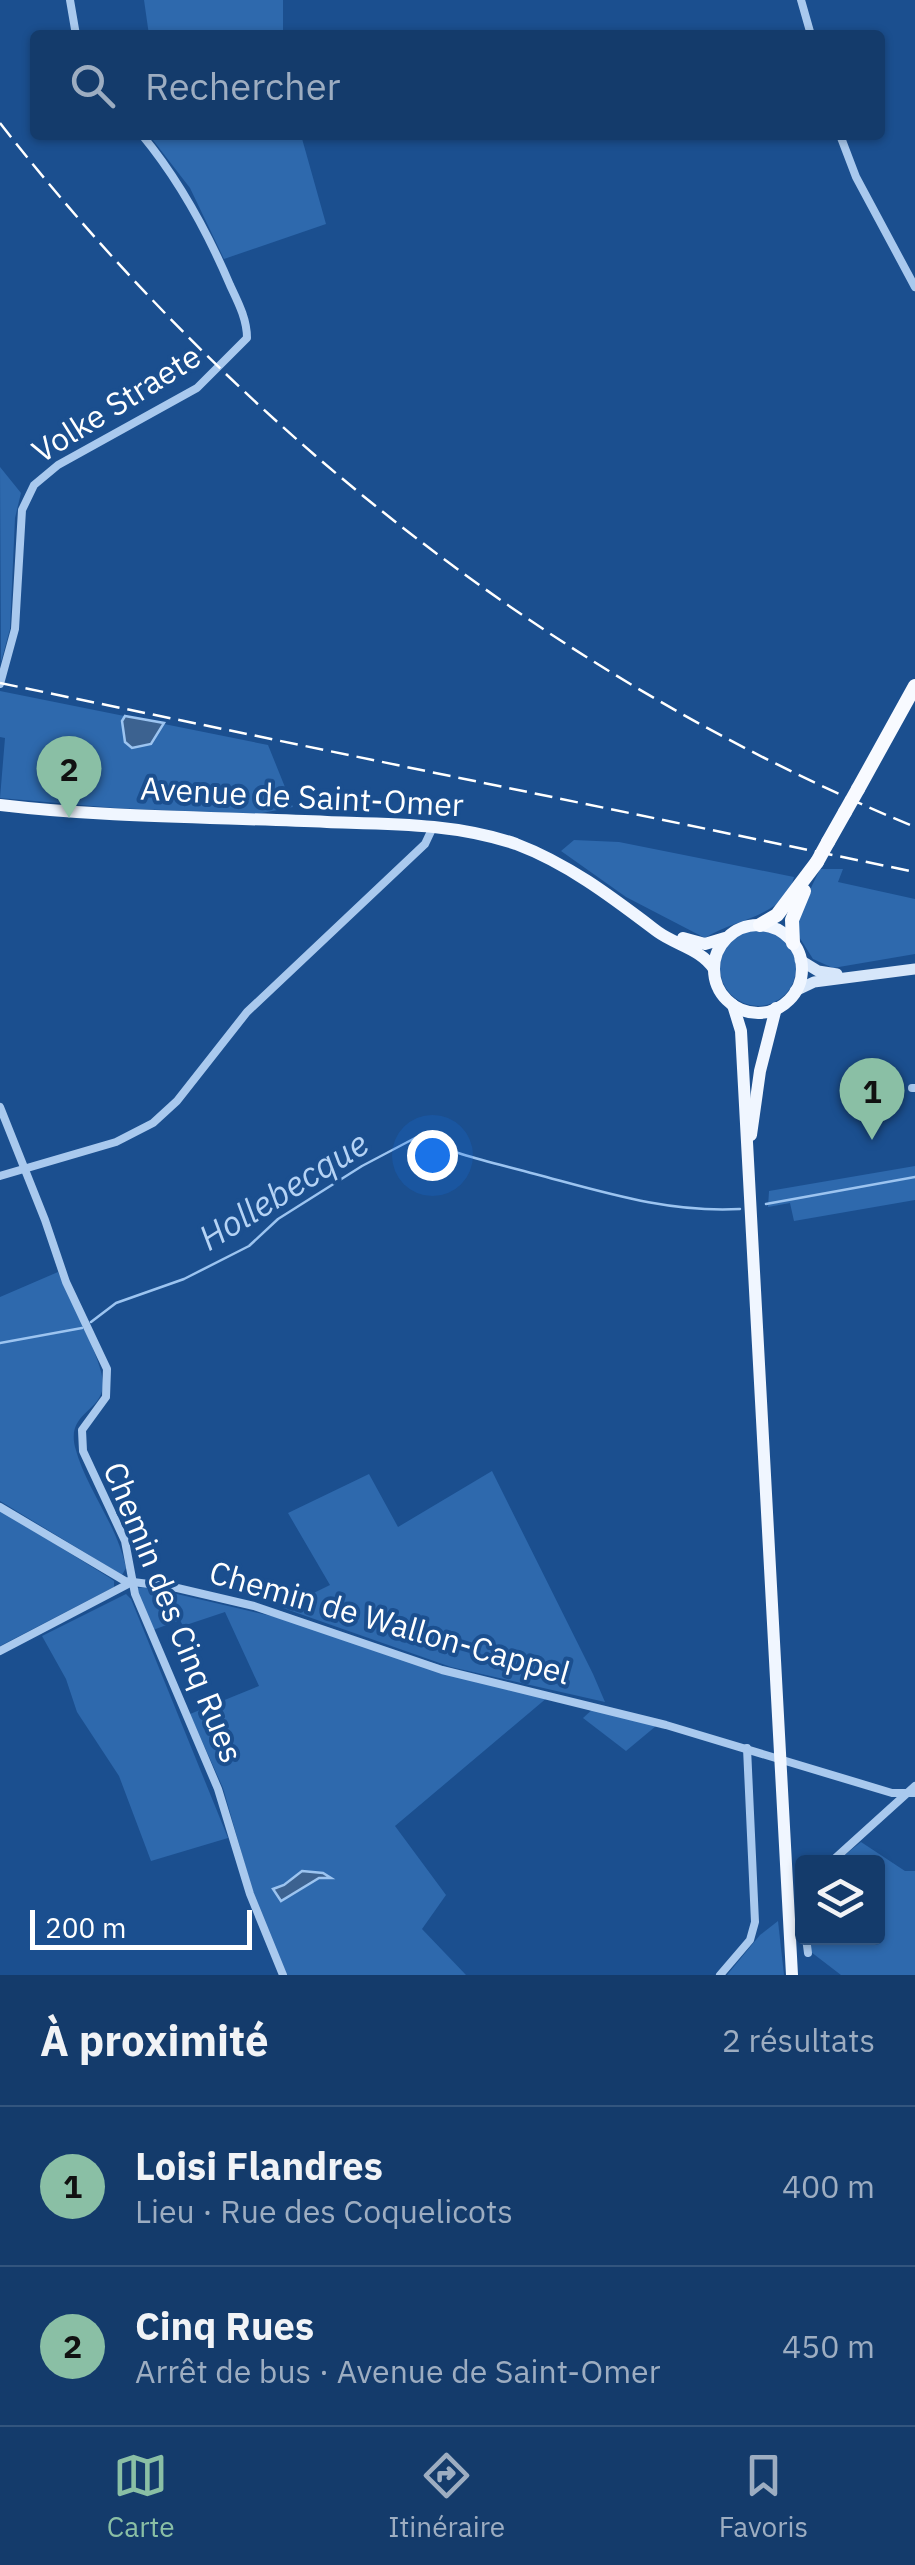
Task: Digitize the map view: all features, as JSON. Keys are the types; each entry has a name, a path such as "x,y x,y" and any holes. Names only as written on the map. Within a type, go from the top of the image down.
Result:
{"highway":[{"path":"793,943 793,916 817,862 915,686"},
{"path":"760,925 778,915 817,862"}],"main road":[{"name":"Avenue de Saint-Omer","path":"0,804 69,811 433,827 489,836 539,854 581,876 660,933 704,957 714,969"},
{"name":"Avenue de Saint-Omer","path":"640,917 696,943 709,944 728,937"},
{"path":"792,1975 741,1031 732,1005 717,986 714,969 718,950 741,928 760,925 778,930 793,943 800,960 801,976 795,990"},
{"path":"800,960 818,971 835,974 915,966"},
{"path":"749,1182 756,1098 776,1008 795,990 814,982 915,966"},
{"path":"732,1005 756,1012 776,1008"}],"street":[{"path":"70,0 75,30"},
{"path":"801,0 810,30"},
{"name":"Volke Straete","path":"0,684 16,624 21,516 34,485 58,465 186,396 247,338 244,318 204,227 175,176 146,140"},
{"path":"842,140 856,177 912,274 915,288"},
{"path":"0,1176 116,1142 144,1130 162,1116 243,1017 425,844 433,827"},
{"name":"Chemin des Cinq Rues","path":"0,1108 66,1282 107,1369 106,1397 83,1425 81,1446 124,1541 132,1582 218,1789 250,1894 283,1975"},
{"name":"Chemin de Wallon-Cappel","path":"0,1507 111,1574 132,1582 180,1588 254,1606 442,1670 612,1710 892,1793 912,1791"},
{"path":"0,1651 132,1582"},
{"path":"720,1975 750,1940 754,1927 747,1748"},
{"path":"839,1855 912,1791"},
{"path":"807,1945 808,1953"}],"shaded area":[{"path":"144,0 283,0 283,30 148,30"},
{"path":"153,140 302,140 326,224 224,259 190,188"},
{"path":"0,467 21,493 15,518 10,629 1,662"},
{"path":"0,691 268,745 293,807 257,814 0,798 5,738 0,737"},
{"path":"125,716 164,723 151,744 132,748 125,742"},
{"path":"574,840 619,842 794,877 781,901 770,909 705,938 626,897 561,851"},
{"path":"820,869 843,869 838,882 915,899 915,954 833,968 813,959 796,932 797,917"},
{"path":"758,930 785,941 796,968 785,995 758,1006 731,995 720,968 731,941"},
{"path":"915,1166 915,1200 794,1221 790,1203 768,1207 769,1191"},
{"path":"58,1272 102,1377 100,1396 75,1427 75,1447 122,1552 126,1568 122,1575 0,1501 0,1297"},
{"path":"492,1471 605,1702 451,1667 283,1608 330,1585 288,1513 369,1474 398,1527"},
{"path":"0,1510 110,1578 114,1587 0,1646"},
{"path":"138,1588 280,1618 548,1697 395,1826 446,1895 422,1929 466,1975 286,1975 253,1893 223,1788 190,1714 259,1686 225,1612 183,1626 180,1620 153,1630 138,1592"},
{"path":"126,1594 228,1838 151,1861 119,1776 77,1712 66,1679 42,1636"},
{"path":"594,1708 656,1726 626,1751 583,1718"},
{"path":"861,1842 881,1855 845,1855"},
{"path":"885,1858 905,1871 915,1871 915,1975 841,1975 811,1952 810,1945 885,1945"},
{"path":"302,1871 331,1878 319,1878 281,1901 273,1889"},
{"path":"778,1921 784,1975 727,1975 760,1935"}],"waterway":[{"name":"Hollebecque","path":"91,1322 116,1303 184,1279 249,1246 278,1219 417,1137 475,1158 636,1200 687,1208 740,1209"},
{"name":"Hollebecque","path":"766,1204 915,1177"},
{"name":"Hollebecque","path":"0,1343 82,1328"}],"railway":[{"path":"0,123 93,236 193,342 300,442 412,535 530,620 653,697 782,767 915,827"},
{"path":"0,683 915,872"}],"place":[{"name":"Cinq Rues","path":"69,818"},
{"name":"Loisi Flandres","path":"872,1140"}]}
